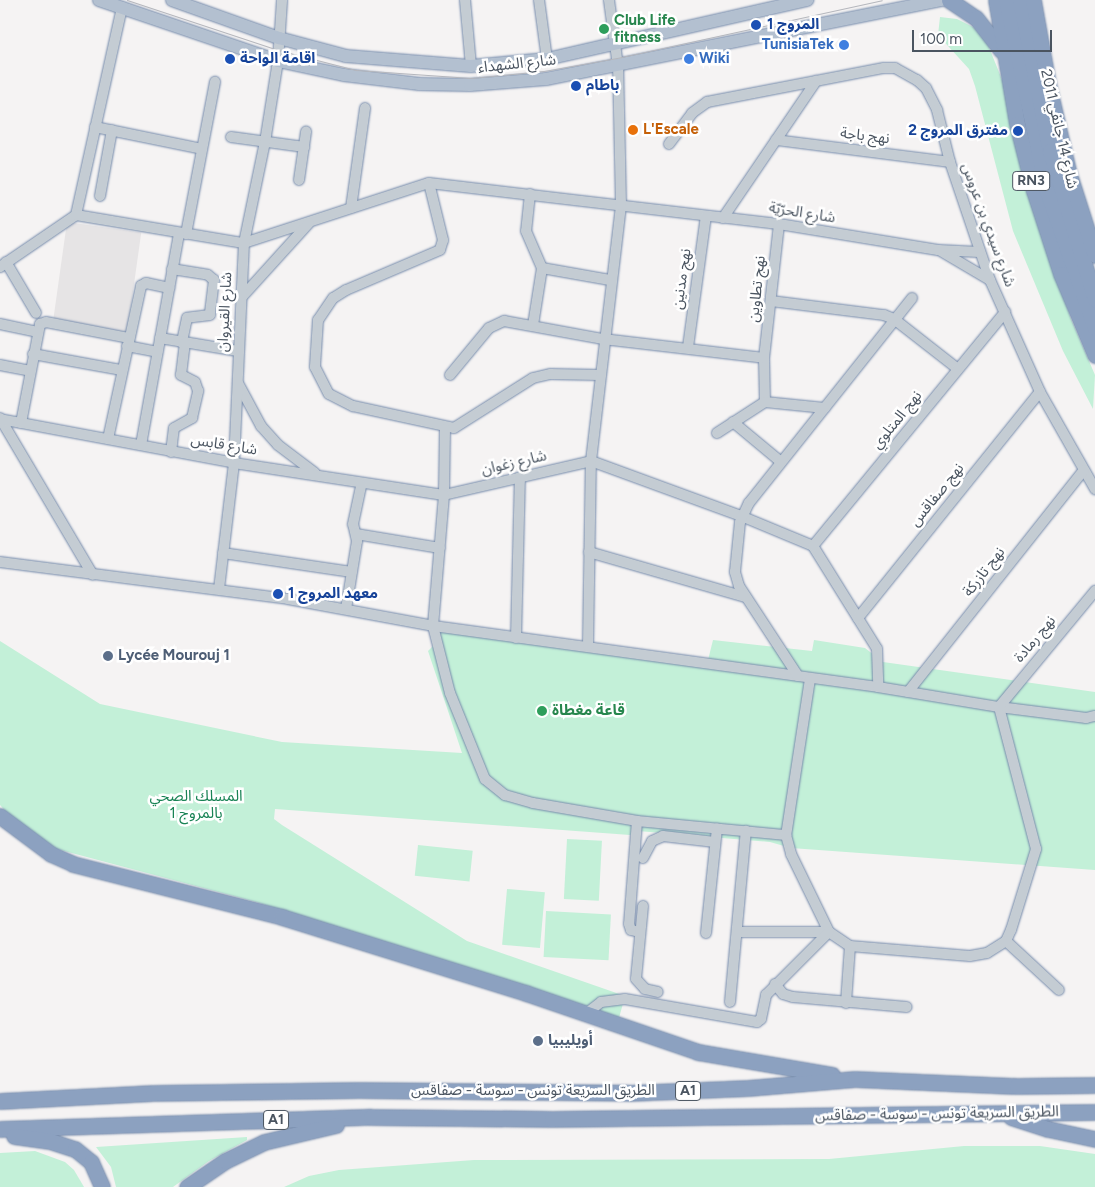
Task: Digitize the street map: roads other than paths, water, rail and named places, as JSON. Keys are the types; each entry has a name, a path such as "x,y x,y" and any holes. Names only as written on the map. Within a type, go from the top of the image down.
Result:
{"highway":[{"path":"949,0 980,22 1003,54"},
{"name":"RN3","path":"996,0 1003,54 1034,191 1061,274 1095,354"},
{"path":"1006,0 1033,106 1095,299"},
{"path":"1020,0 1033,106 1047,191 1095,328"},
{"name":"شارع 14 جانفي 2011","path":"1033,0 1036,23 1069,174 1095,255"},
{"path":"1036,23 1044,0"},
{"path":"0,816 42,848 73,864 282,917 587,1013 672,1044 723,1058 855,1078"},
{"name":"الطريق السريعة تونس - سوسة - صفاقس","path":"0,1101 47,1097 340,1090 629,1093 748,1088 855,1078 1017,1086 1095,1085"},
{"path":"0,1094 47,1097"},
{"name":"الطريق السريعة تونس - سوسة - صفاقس","path":"0,1129 372,1116 552,1119 1095,1112"},
{"path":"1003,1114 1048,1129 1095,1139"},
{"path":"187,1187 225,1161 264,1142 372,1116"},
{"path":"0,1134 50,1141 75,1148 92,1162 102,1187"}],"main road":[{"name":"شارع الشهداء","path":"99,0 278,61 344,75 419,84 461,85 546,79 942,0"},
{"name":"شارع الشهداء","path":"172,0 280,38 346,56 471,66 547,59 807,0"}],"street":[{"name":"شارع القيروان","path":"219,589 234,463 244,243 265,142 278,61 282,0"},
{"path":"465,0 471,66"},
{"path":"539,0 547,59"},
{"path":"588,646 591,460 603,339 621,205 618,66 609,0"},
{"path":"36,313 3,264 76,214 122,7"},
{"name":"شارع سيدي بن عروس","path":"669,144 692,113 707,102 884,68 906,72 926,88 932,99 950,162 990,280 1040,392 1095,489"},
{"path":"723,218 816,81"},
{"path":"141,445 172,269 202,149 215,82"},
{"path":"351,208 364,108"},
{"path":"96,127 202,149"},
{"path":"100,196 112,130"},
{"path":"299,180 306,132"},
{"path":"231,137 304,147"},
{"name":"نهج باجة","path":"776,140 950,162"},
{"path":"76,214 182,234 244,243 429,183 443,240 440,250 333,298 318,320 314,354 321,382 339,401 445,429 463,424 533,378 551,374 599,375"},
{"name":"شارع الحرّيّة","path":"429,183 779,224 938,250 979,252"},
{"path":"530,194 526,230 542,268 533,325"},
{"name":"نهج مدنين","path":"688,347 706,216"},
{"path":"241,298 310,222"},
{"name":"نهج تطاوين","path":"765,402 764,358 779,224"},
{"path":"938,250 990,280"},
{"path":"542,268 610,280"},
{"path":"170,452 174,428 192,418 198,391 195,382 181,374 188,318 210,315 214,280 208,274 172,269"},
{"path":"108,439 121,370 142,286 146,283 169,288"},
{"path":"798,676 745,597 735,572 742,516 781,462 912,298"},
{"path":"770,301 873,313 894,319 958,369"},
{"name":"نهج المتلوي","path":"813,546 1005,312"},
{"path":"21,422 40,324 46,322 128,342 157,352"},
{"path":"450,375 498,322 533,325 603,339 688,347 764,358"},
{"path":"0,324 37,332"},
{"path":"160,338 238,351"},
{"path":"33,354 121,370"},
{"path":"0,366 30,371"},
{"path":"237,380 261,426 278,445 318,475"},
{"name":"نهج صفاقس","path":"858,618 1040,392"},
{"path":"717,432 765,402 825,408"},
{"path":"0,419 92,575"},
{"name":"شارع قابس","path":"0,419 170,452 318,475 361,485 444,495"},
{"path":"733,422 781,462"},
{"path":"445,429 444,495 433,626 440,661 460,717 479,767 494,788 505,795 533,803 636,821 786,835"},
{"path":"591,460 742,516 813,546 877,649 878,687"},
{"name":"شارع زغوان","path":"444,495 591,460"},
{"name":"نهج تازركة","path":"908,692 1084,470"},
{"path":"516,638 520,477"},
{"path":"346,610 356,534 354,524 361,485"},
{"path":"356,534 440,548"},
{"path":"589,552 745,597"},
{"path":"223,553 352,572"},
{"path":"0,562 92,575 219,589 433,626 878,687 999,707 1095,716"},
{"name":"نهج رمادة","path":"999,707 1095,591"},
{"path":"810,679 786,835 791,854 828,932 850,946 970,956 987,953 1006,941 1036,849 999,707"},
{"path":"636,821 629,924 631,930 640,932"},
{"path":"706,933 717,829"},
{"path":"730,1002 746,831"},
{"path":"643,858 652,841 663,836 715,842"},
{"path":"643,906 636,979 645,989 658,992"},
{"path":"738,932 828,932"},
{"path":"587,1013 601,1002 625,999 757,1022 761,1019 764,999 775,984 828,932"},
{"path":"1006,941 1059,990"},
{"path":"846,1003 850,946"},
{"path":"775,984 788,996 846,1003 907,1007"}],"tram line":[{"path":"127,0 278,50 356,70 471,78 544,71 617,58 882,0"}],"place":[{"name":"المروج 1","path":"756,25"},
{"name":"Club Life fitness","path":"604,29"},
{"name":"TunisiaTek","path":"844,45"},
{"name":"اقامة الواحة","path":"230,59"},
{"name":"Wiki","path":"689,59"},
{"name":"باطام","path":"576,86"},
{"name":"L'Escale","path":"633,130"},
{"name":"مفترق المروج 2","path":"1018,131"},
{"name":"معهد المروج 1","path":"278,594"},
{"name":"Lycée Mourouj 1","path":"108,656"},
{"name":"قاعة مغطاة","path":"542,711"},
{"name":"أويليبيا","path":"538,1041"}],"park label":[{"name":"المسلك الصحي بالمروج 1","path":"196,804"}]}
